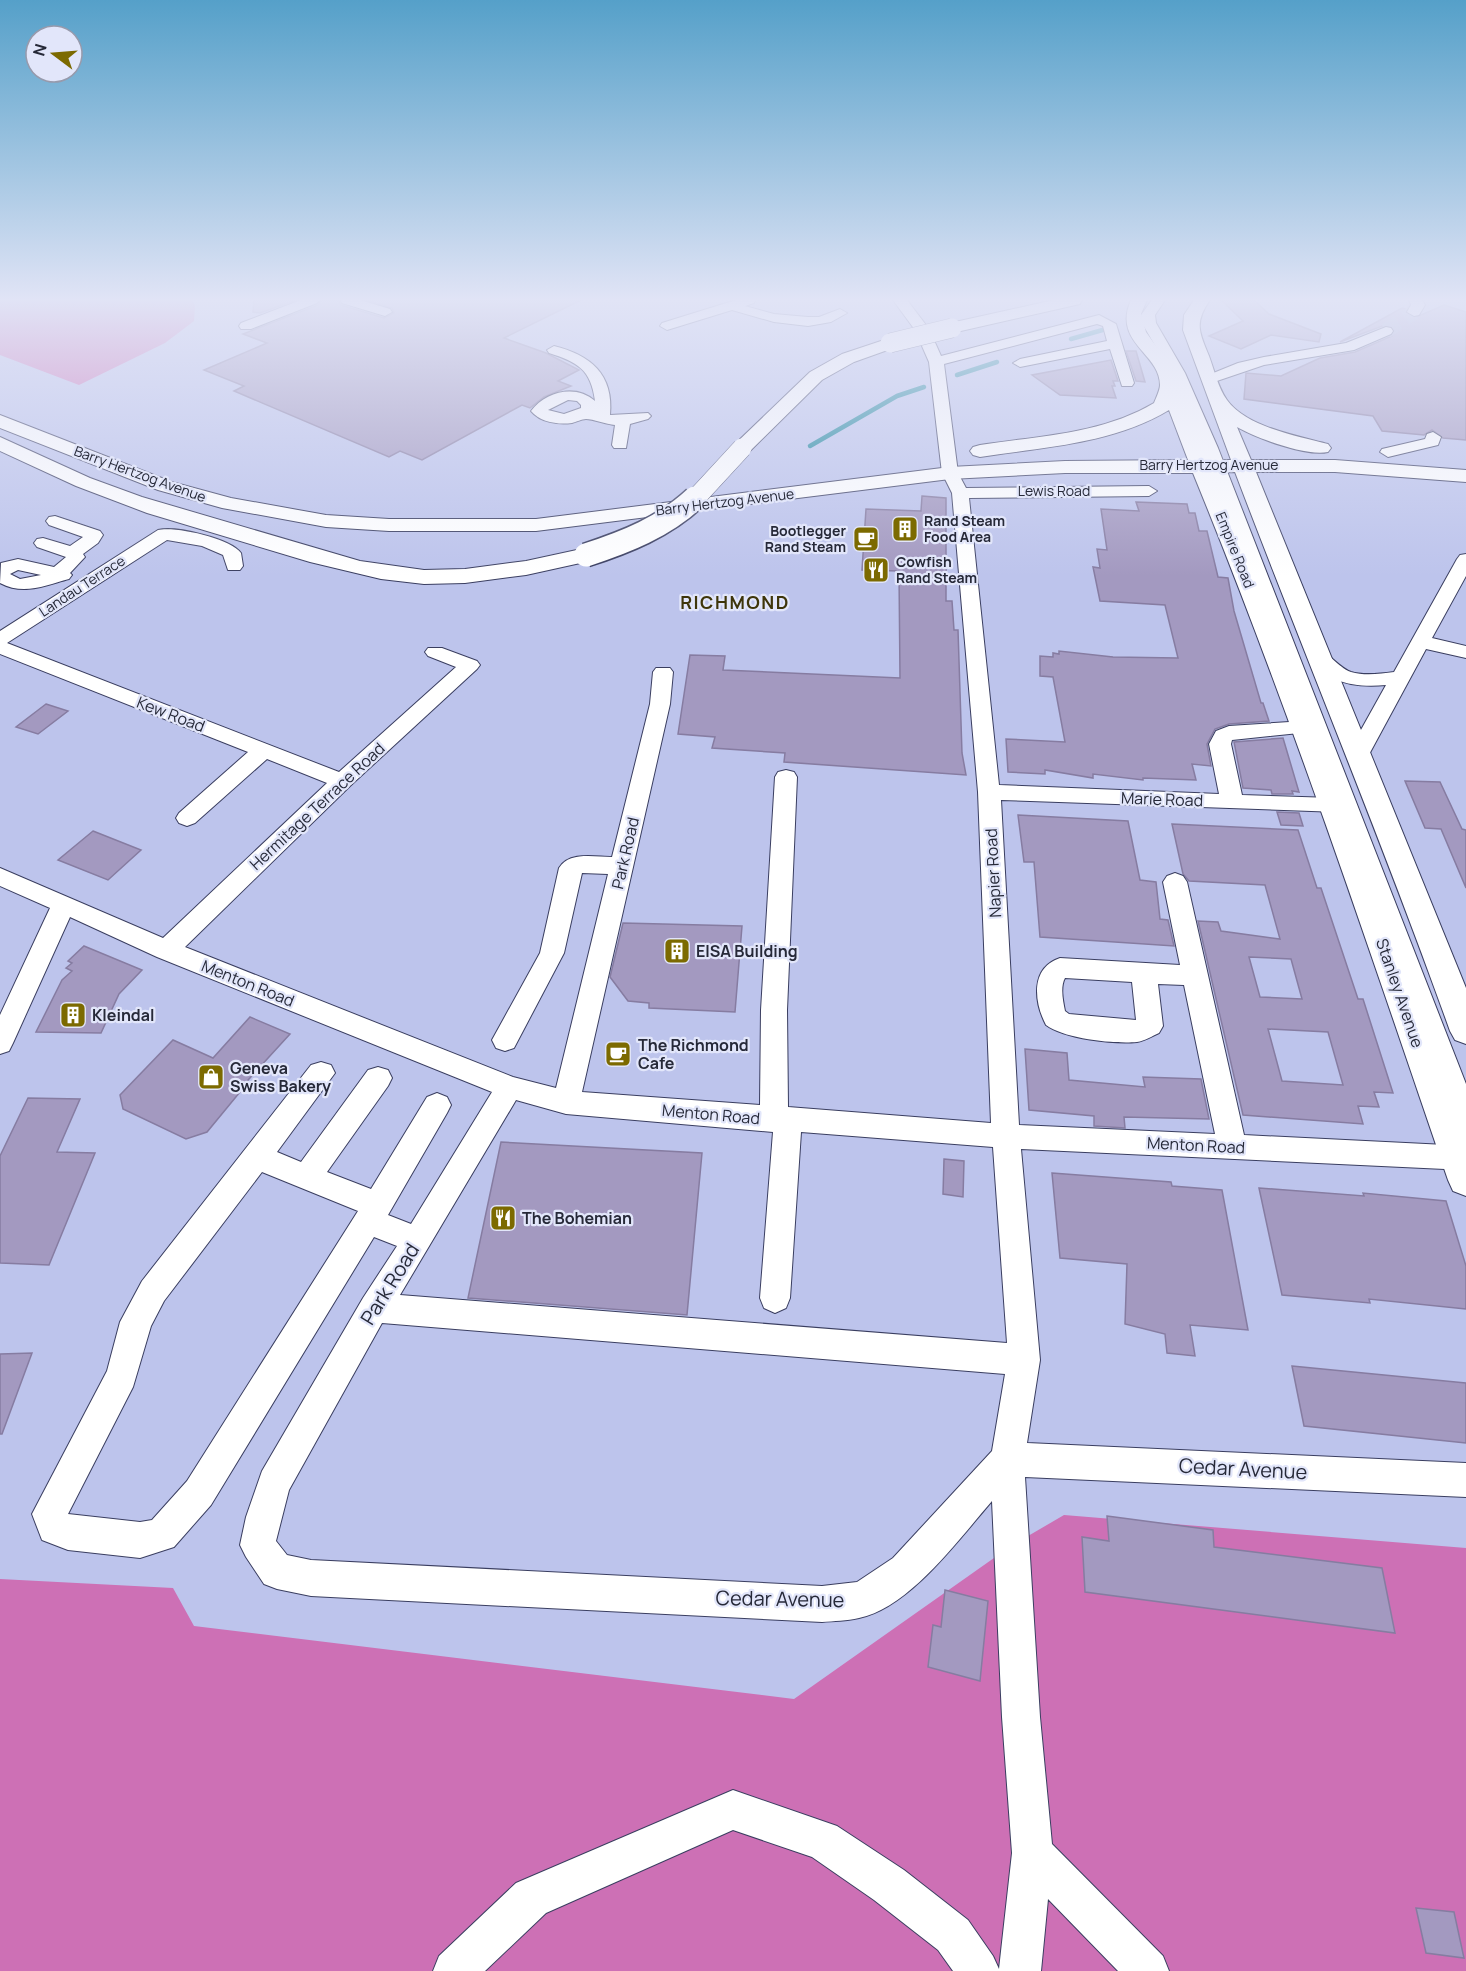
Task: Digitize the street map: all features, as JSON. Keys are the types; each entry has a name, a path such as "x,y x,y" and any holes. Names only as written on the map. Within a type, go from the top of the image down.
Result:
{"main road":[{"path":"0,443 64,473 126,498 290,549 364,569 426,577 456,576 538,566 586,555 619,544 665,522 691,501 800,392"},
{"path":"981,451 1088,433 1134,422 1163,406 1167,392"},
{"name":"Empire Road","path":"1173,392 1205,457 1246,575 1334,806"},
{"path":"1216,392 1317,656 1429,930 1466,1032"},
{"name":"Barry Hertzog Avenue","path":"0,402 138,454"},
{"path":"1220,403 1243,423 1260,433 1321,448"},
{"name":"Barry Hertzog Avenue","path":"0,421 165,486 198,496 274,513 388,525 495,526 559,522 952,473 981,451 1205,457"},
{"name":"Barry Hertzog Avenue","path":"199,475 251,489 313,500 389,506 466,508 554,506 818,475 952,473 1065,467 1240,456 1321,448 1466,459"},
{"name":"Barry Hertzog Avenue","path":"1240,456 1466,476"},
{"name":"Stanley Avenue","path":"1334,806 1463,1165"}],"street":[{"path":"602,392 605,407 602,419"},
{"name":"Napier Road","path":"940,392 952,473 989,792 1006,1136 1024,1360 1007,1458 1021,1717 1032,1853 1020,1971"},
{"path":"1185,392 1205,457 1266,588 1466,1120"},
{"path":"585,414 602,419 623,421 643,416"},
{"path":"620,445 623,421"},
{"path":"1388,452 1424,445 1432,442 1433,437"},
{"name":"Lewis Road","path":"952,473 1149,491"},
{"path":"0,575 6,580 31,586 42,582 65,564 94,535 55,521"},
{"name":"Landau Terrace","path":"0,639 164,534 199,539 220,546 232,553 234,566"},
{"path":"43,543 65,564 92,580"},
{"path":"1358,755 1466,559"},
{"path":"1422,642 1466,652"},
{"name":"Kew Road","path":"0,646 342,781"},
{"name":"Hermitage Terrace Road","path":"166,950 342,781 470,665 435,652"},
{"path":"1317,656 1336,672 1354,679 1377,681 1402,677"},
{"name":"Park Road","path":"566,1102 660,704 663,672"},
{"path":"1233,802 1220,744 1223,736 1228,733 1303,727"},
{"path":"187,818 264,750"},
{"path":"775,1298 781,1120 774,1010 786,777"},
{"name":"Marie Road","path":"989,792 1334,806"},
{"path":"505,1040 552,953 572,868 575,866 622,866"},
{"name":"Menton Road","path":"0,876 166,950 509,1087 566,1102 1006,1136 1232,1146 1463,1165"},
{"path":"1174,882 1232,1146"},
{"path":"0,1043 63,904"},
{"path":"1144,972 1195,976"},
{"path":"321,1073 153,1291 136,1322 122,1376 49,1514 54,1528 68,1532 140,1540 162,1535 199,1492 373,1213 437,1105"},
{"path":"307,1177 378,1078"},
{"name":"Park Road","path":"274,1483 374,1308 418,1240 509,1087"},
{"path":"256,1157 307,1177 418,1240"},
{"path":"374,1308 1024,1360"},
{"name":"Cedar Avenue","path":"274,1483 263,1516 258,1545 277,1571 311,1578 822,1604 860,1600 882,1589 906,1571 1007,1458 1466,1480"},
{"path":"454,1971 531,1898 733,1810 823,1840 889,1885 953,1935 978,1971"},
{"path":"1032,1853 1148,1971"}],"shaded area":[{"path":"1064,1515 1466,1548 1466,1971 0,1971 0,1579 173,1588 194,1626 794,1699 1011,1546"}],"building":[{"path":"236,392 556,392 544,397 530,408 522,405 422,460 400,451 389,457"},
{"path":"1056,392 1114,392 1116,398 1060,395"},
{"path":"1245,392 1466,392 1466,440 1443,438 1432,430 1424,435 1382,431 1373,416 1244,399"},
{"path":"922,496 946,498 946,601 952,601 954,630 958,630 962,753 966,775 784,762 785,753 712,748 715,737 678,734 690,655 725,656 723,670 900,678 899,571 862,570 866,509 921,511"},
{"path":"1136,502 1187,504 1189,513 1195,513 1199,531 1207,531 1218,577 1228,578 1234,611 1261,703 1263,703 1269,721 1229,724 1215,729 1207,744 1211,766 1192,764 1196,780 1143,778 1143,780 1093,774 1093,778 1045,770 1045,774 1008,772 1006,739 1065,742 1053,677 1040,676 1040,656 1053,657 1053,653 1059,654 1059,651 1113,657 1178,658 1165,605 1100,601 1093,567 1100,568 1097,549 1107,550 1101,509 1139,511"},
{"path":"46,704 68,711 38,734 16,727"},
{"path":"1283,738 1299,792 1272,794 1271,790 1243,788 1234,742"},
{"path":"1405,781 1440,782 1462,829 1466,830 1466,888 1441,829 1425,828"},
{"path":"1277,812 1299,813 1303,826 1281,825"},
{"path":"1018,815 1128,821 1140,880 1156,882 1160,919 1168,920 1174,946 1040,937 1034,862 1024,862"},
{"path":"1172,824 1298,830 1317,888 1321,888 1358,999 1363,999 1393,1093 1374,1092 1379,1107 1358,1106 1363,1124 1243,1115 1198,921 1218,922 1221,931 1280,939 1265,885 1189,881 1183,874","holes":["1249,957 1291,959 1302,999 1260,997","1268,1029 1328,1032 1343,1085 1282,1081"]},
{"path":"93,831 141,850 108,880 58,860"},
{"name":"EISA Building","path":"623,923 742,926 735,1012 649,1008 649,1003 628,1001 610,977"},
{"path":"84,946 142,970 119,994 101,1033 36,1032 62,980 72,971 66,968 72,963 68,961"},
{"path":"250,1017 290,1034 238,1091 240,1092 207,1132 186,1139 123,1109 120,1095 173,1040 213,1058"},
{"path":"1025,1049 1067,1053 1069,1080 1145,1087 1143,1077 1201,1079 1209,1119 1124,1117 1125,1128 1094,1126 1094,1116 1029,1110"},
{"path":"28,1098 80,1099 57,1152 95,1153 49,1265 0,1263 0,1156"},
{"path":"501,1142 702,1153 687,1315 468,1298"},
{"path":"944,1159 964,1161 963,1197 943,1194"},
{"path":"1052,1173 1171,1182 1172,1186 1222,1190 1248,1330 1190,1325 1195,1356 1167,1353 1165,1334 1125,1324 1127,1264 1060,1258"},
{"path":"1259,1188 1364,1196 1363,1193 1446,1201 1466,1266 1466,1309 1369,1299 1370,1303 1282,1295"},
{"path":"32,1353 2,1434 0,1434 0,1354"},
{"path":"1292,1366 1466,1383 1466,1443 1304,1426"},
{"path":"1107,1516 1213,1530 1214,1547 1382,1568 1395,1633 1085,1592 1082,1537 1109,1541"},
{"path":"945,1590 988,1601 980,1681 928,1667 933,1625 941,1627"},
{"path":"1416,1908 1454,1912 1464,1958 1426,1953"}],"waterway":[{"path":"810,446 897,396 909,392"}],"place":[{"name":"Rand Steam Food Area","path":"905,529"},
{"name":"Bootlegger Rand Steam","path":"866,539"},
{"name":"Cowfish Rand Steam","path":"876,570"},
{"name":"EISA Building","path":"677,951"},
{"name":"Kleindal","path":"73,1015"},
{"name":"The Richmond Cafe","path":"618,1054"},
{"name":"Geneva Swiss Bakery","path":"211,1077"},
{"name":"The Bohemian","path":"503,1218"}],"district":[{"name":"RICHMOND","path":"735,603"}]}
